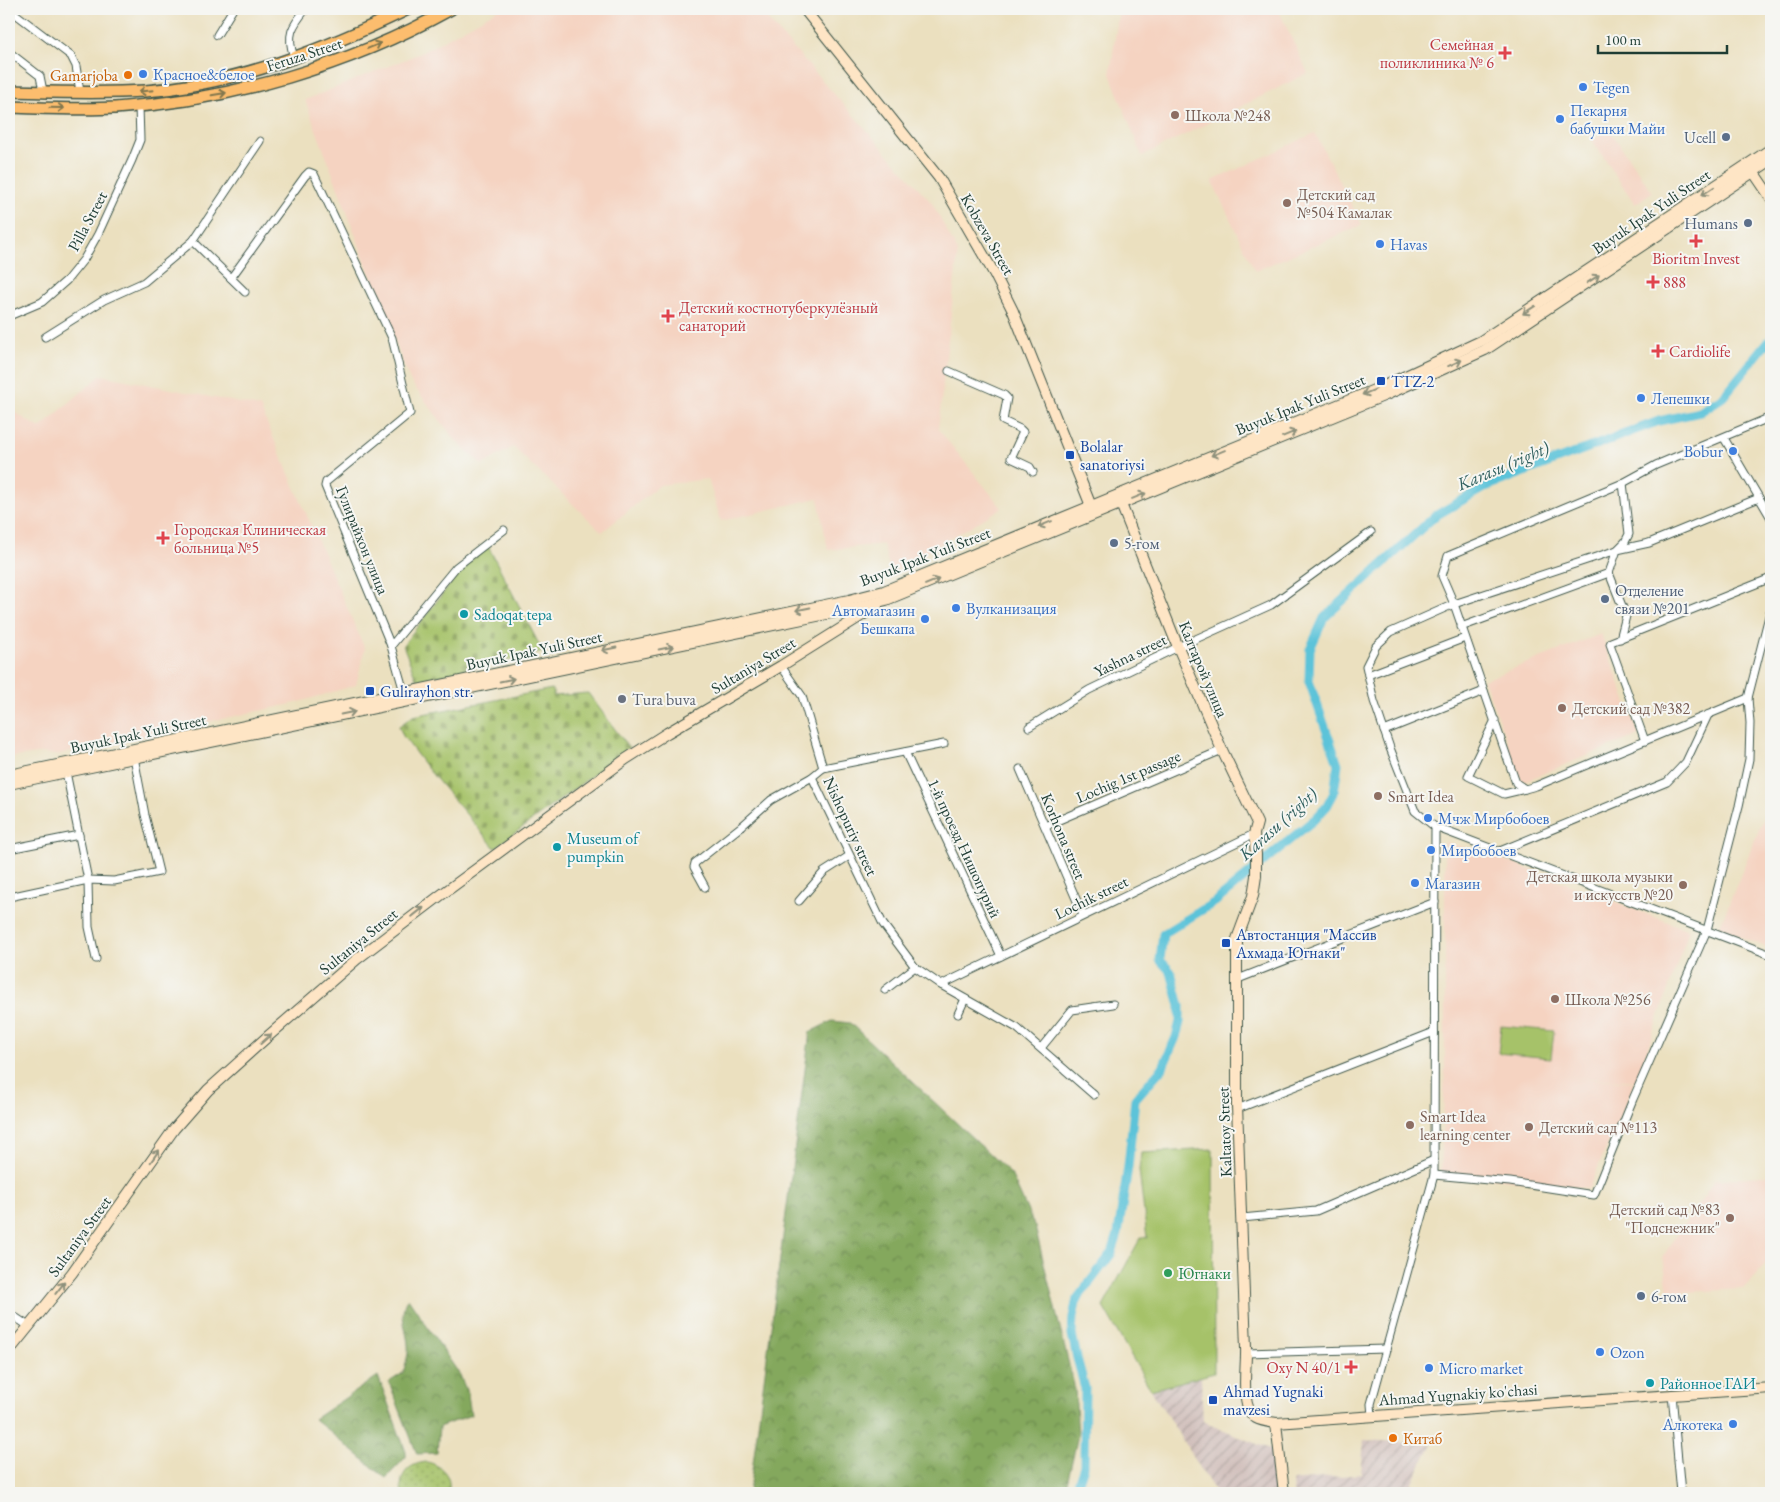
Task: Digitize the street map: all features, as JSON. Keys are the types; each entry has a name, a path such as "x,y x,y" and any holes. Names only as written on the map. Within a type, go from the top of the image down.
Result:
{"main road":[{"name":"Feruza Street","path":"9,91 147,91 232,76 294,57 353,34 408,9"},
{"name":"Feruza Street","path":"9,107 80,108 140,106 233,91 288,78 334,63 425,24 451,9"}],"street":[{"path":"9,9 70,56 76,66 80,92"},
{"path":"217,35 233,9"},
{"path":"294,57 290,45 291,32 297,20 306,9"},
{"name":"Kobzeva Street","path":"804,9 939,178 996,275 1034,361 1092,510"},
{"path":"9,52 40,76 43,92"},
{"name":"Pilla Street","path":"9,316 42,302 66,280 84,258 98,234 140,140 140,106"},
{"path":"45,337 104,300 144,282 193,241 260,141"},
{"name":"Buyuk Ipak Yuli Street","path":"1751,168 1771,149"},
{"name":"Buyuk Ipak Yuli Street","path":"9,784 134,758 405,696 884,591 1120,499 1384,386 1481,341 1751,168 1771,160"},
{"path":"1751,168 1771,198"},
{"name":"Гулирайхон улица","path":"231,278 308,172 314,174 392,338 410,412 326,482 325,486 391,646"},
{"path":"193,241 245,292"},
{"path":"949,371 1007,398 1003,421 1020,429 1022,432 1011,458 1030,467 1033,472"},
{"path":"1525,789 1516,783 1454,604 1442,576 1448,556 1623,483 1656,465 1771,417"},
{"path":"1724,438 1771,518"},
{"path":"1620,639 1626,616 1609,573 1617,550 1625,542 1629,534 1623,483"},
{"path":"1759,498 1649,543 1617,550 1454,604 1391,632 1376,646 1366,666 1384,731 1416,811 1435,827 1771,955"},
{"name":"Калтарой улица","path":"1120,499 1178,647 1222,750 1257,823 1254,834 1256,854"},
{"name":"Buyuk Ipak Yuli Street","path":"9,776 405,696 851,610 886,600 1092,510"},
{"path":"405,696 391,646 456,567 504,530"},
{"name":"Yashna street","path":"1029,727 1089,690 1271,605 1371,532"},
{"path":"1461,627 1609,573"},
{"path":"1646,741 1610,644 1771,578"},
{"name":"Sultаniya Street","path":"9,1351 72,1273 182,1119 208,1090 357,959 626,759 781,666 886,600"},
{"path":"1434,1175 1510,1182 1594,1195 1633,1099 1707,930 1749,759 1750,723 1748,698 1771,608"},
{"path":"1368,675 1465,638"},
{"name":"Nishopuriy street","path":"781,666 802,696 823,768 812,777 883,924 915,967 941,985 1017,1028 1094,1095"},
{"path":"1384,731 1484,691"},
{"path":"1494,720 1468,776 1504,794 1536,786 1748,698"},
{"path":"1500,852 1667,782 1686,762 1708,715"},
{"path":"823,768 944,744"},
{"name":"Lochig 1st passage","path":"1045,826 1222,750"},
{"name":"1-й проезд Нишопурий","path":"905,752 1001,956"},
{"path":"9,897 88,880 114,880 159,872 134,758"},
{"name":"Korhona street","path":"1020,769 1083,915"},
{"path":"66,772 88,880 89,926 96,959"},
{"path":"705,887 694,867 695,863 772,800 812,777"},
{"path":"1372,1416 1371,1404 1434,1175 1435,827"},
{"name":"Lochik street","path":"941,985 1254,834"},
{"path":"9,849 79,835"},
{"name":"Kaltatoy Street","path":"1250,1411 1245,1392 1247,1353 1237,1109 1237,939 1253,896 1256,876 1256,854"},
{"path":"799,901 824,872 849,856"},
{"path":"1238,979 1435,902"},
{"path":"885,990 915,967"},
{"path":"958,1014 964,998"},
{"path":"1041,1048 1072,1010 1113,1004"},
{"path":"1237,1109 1434,1032"},
{"path":"1242,1218 1316,1211 1434,1160"},
{"path":"9,1312 30,1326"},
{"path":"1247,1353 1386,1348"},
{"name":"Ahmad Yugnakiy ko'chasi","path":"1250,1411 1256,1418 1276,1423 1771,1388"},
{"path":"1672,1394 1680,1493"},
{"path":"1276,1423 1284,1493"}],"shaded area":[{"name":"Детский костнотуберкулёзный санаторий","path":"499,9 758,9 932,203 958,252 938,429 1002,508 891,573 883,544 828,550 818,498 721,521 708,479 660,485 602,532 513,447 482,465 456,441 410,381 305,100 421,53"},
{"name":"Школа №248","path":"1119,9 1278,9 1308,73 1142,156 1110,74"},
{"path":"1609,129 1652,192 1635,204 1592,140"},
{"name":"Детский сад №504 Камалак","path":"1315,133 1362,225 1255,271 1212,181"},
{"name":"Городская Клиническая больница №5","path":"101,375 260,407 365,649 356,685 296,703 55,755 43,753 9,758 9,409 40,428"},
{"name":"Детский сад №382","path":"1601,634 1639,735 1522,782 1484,680"},
{"path":"1771,800 1771,949 1719,928"},
{"name":"Школа №256","path":"1445,842 1489,854 1689,930 1636,1081 1559,1076 1635,1082 1589,1188 1441,1173 1445,1068"},
{"name":"Детский сад №83 \"Подснежник\"","path":"1771,1175 1771,1259 1743,1289 1668,1293 1663,1256 1715,1180"},
{"path":"1201,1377 1203,1421 1271,1450 1275,1493 1216,1493 1151,1390"},
{"path":"1364,1440 1432,1444 1406,1493 1293,1493 1292,1481 1361,1474"}],"green space":[{"path":"488,546 543,652 417,681 403,645 464,566"},
{"path":"552,689 554,696 588,693 629,748 495,848 427,768 403,736 399,726 413,716"},
{"path":"832,1021 850,1023 1011,1174 1035,1227 1075,1389 1078,1435 1067,1483 1062,1493 749,1493 810,1032"},
{"path":"1501,1026 1554,1031 1551,1058 1498,1053"},
{"name":"Югнаки","path":"1213,1149 1214,1373 1151,1390 1103,1307 1141,1237 1147,1238 1139,1170 1141,1153"},
{"path":"408,1298 460,1375 468,1395 471,1415 439,1427 437,1453 417,1454 389,1382 403,1373 407,1358 408,1346 403,1311"},
{"path":"378,1376 406,1452 406,1457 386,1478 314,1419"},
{"path":"427,1462 442,1469 448,1477 448,1493 402,1493 402,1481 406,1471 415,1465"}],"waterway":[{"name":"Karasu (right)","path":"1075,1493 1084,1466 1085,1388 1072,1334 1077,1299 1112,1253 1118,1234 1128,1167 1135,1099 1163,1067 1176,1037 1180,1022 1180,1006 1171,972 1160,960 1163,934 1215,902 1316,818 1327,806 1334,793 1338,764 1309,681 1310,649 1324,618 1435,516 1485,487 1659,421 1700,412 1723,397 1771,338"}],"place":[{"name":"Семейная поликлиника № 6","path":"1505,53"},
{"name":"Красное&белое","path":"143,74"},
{"name":"Gamarjoba","path":"128,75"},
{"name":"Tegen","path":"1583,87"},
{"name":"Школа №248","path":"1175,115"},
{"name":"Пекарня бабушки Майи","path":"1560,119"},
{"name":"Ucell","path":"1726,137"},
{"name":"Детский сад №504 Камалак","path":"1287,203"},
{"name":"Humans","path":"1748,223"},
{"name":"Bioritm Invest","path":"1696,241"},
{"name":"Havas","path":"1380,244"},
{"name":"888","path":"1653,282"},
{"name":"Детский костнотуберкулёзный санаторий","path":"668,316"},
{"name":"Cardiolife","path":"1658,351"},
{"name":"TTZ-2","path":"1381,381"},
{"name":"Лепешки","path":"1641,398"},
{"name":"Bobur","path":"1733,451"},
{"name":"Bolalar sanatoriysi","path":"1070,455"},
{"name":"Городская Клиническая больница №5","path":"163,538"},
{"name":"5-гом","path":"1114,543"},
{"name":"Отделение связи №201","path":"1605,599"},
{"name":"Вулканизация","path":"956,608"},
{"name":"Sadoqat tepa","path":"464,614"},
{"name":"Автомагазин Бешкапа","path":"925,619"},
{"name":"Gulirayhon str.","path":"370,691"},
{"name":"Tura buva","path":"622,699"},
{"name":"Детский сад №382","path":"1562,708"},
{"name":"Smart Idea","path":"1378,796"},
{"name":"Мчж Мирбобоев","path":"1428,818"},
{"name":"Museum of pumpkin","path":"557,847"},
{"name":"Мирбобоев","path":"1431,850"},
{"name":"Магазин","path":"1415,883"},
{"name":"Детская школа музыки и искусств №20","path":"1683,885"},
{"name":"Автостанция \"Массив Ахмада Югнаки\"","path":"1226,943"},
{"name":"Школа №256","path":"1555,999"},
{"name":"Smart Idea learning center","path":"1410,1125"},
{"name":"Детский сад №113","path":"1529,1127"},
{"name":"Детский сад №83 \"Подснежник\"","path":"1730,1218"},
{"name":"Югнаки","path":"1168,1273"},
{"name":"6-гом","path":"1641,1296"},
{"name":"Ozon","path":"1600,1352"},
{"name":"Oxy N 40/1","path":"1351,1367"},
{"name":"Micro market","path":"1429,1368"},
{"name":"Районное ГАИ","path":"1650,1383"},
{"name":"Ahmad Yugnaki mavzesi","path":"1213,1400"},
{"name":"Алкотека","path":"1733,1424"},
{"name":"Китаб","path":"1393,1438"}]}
